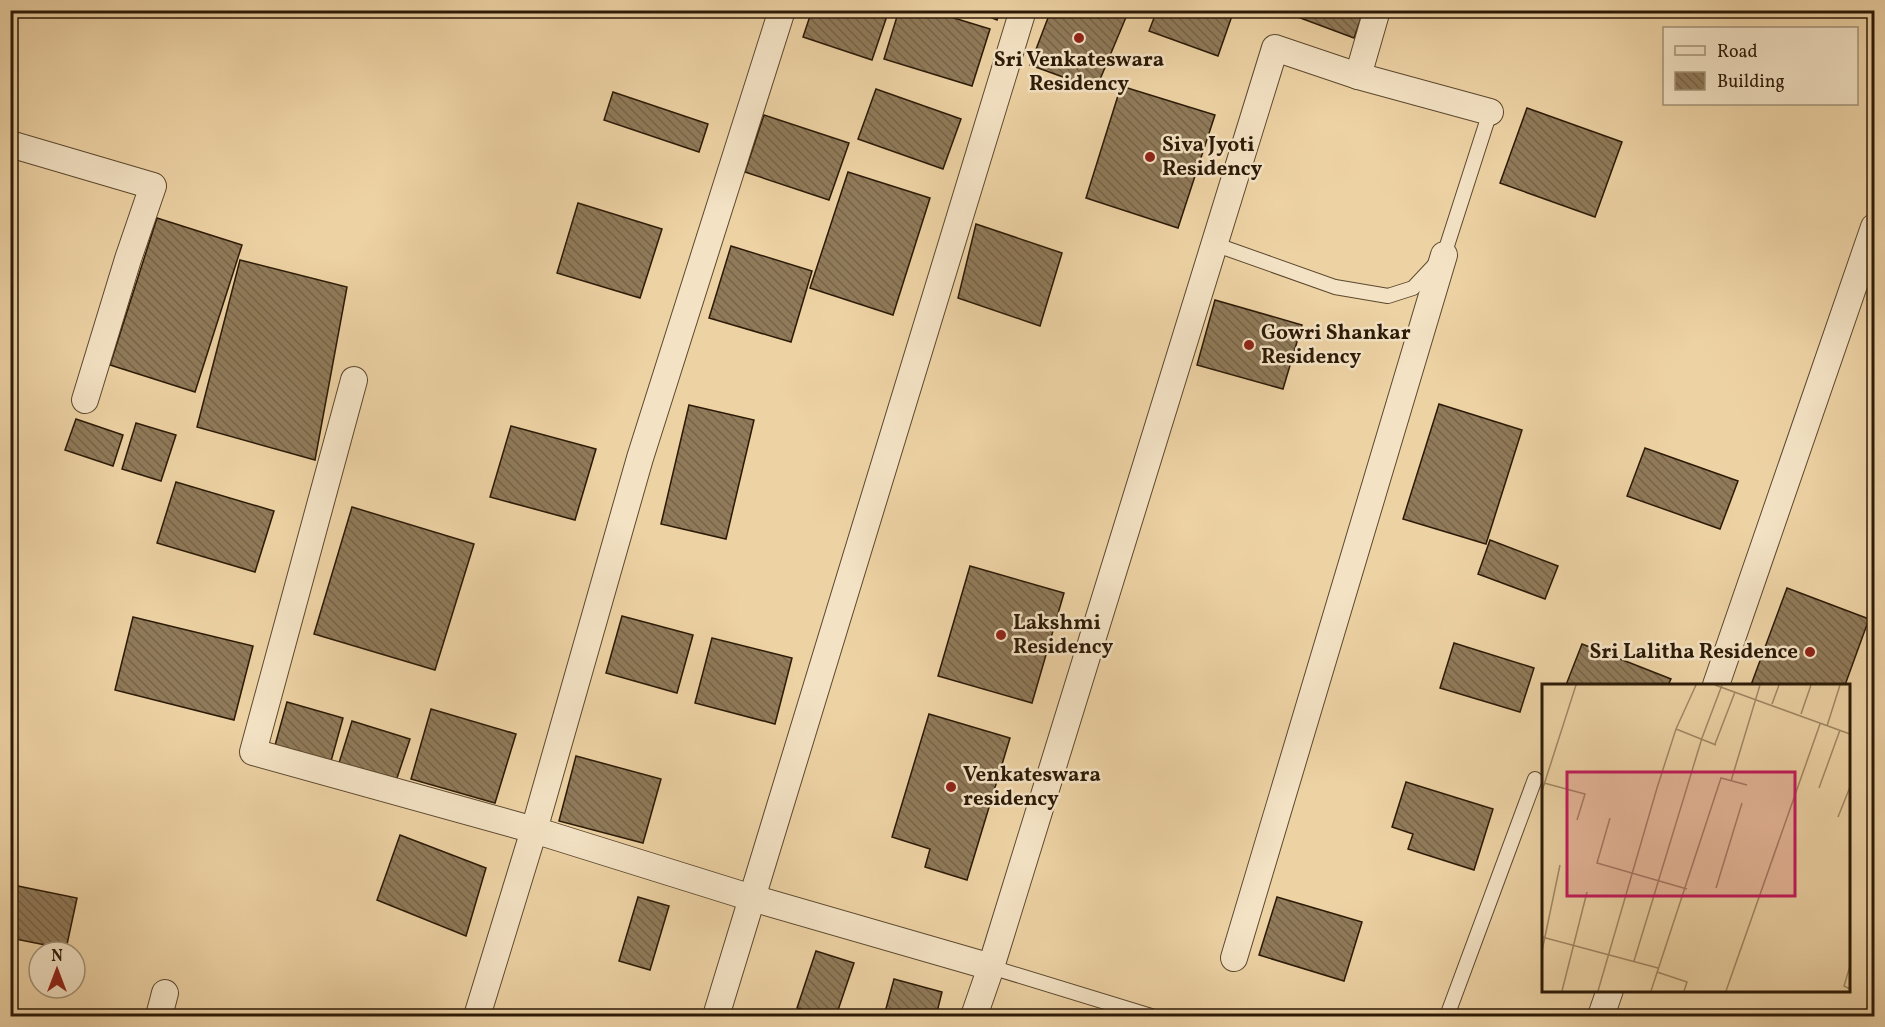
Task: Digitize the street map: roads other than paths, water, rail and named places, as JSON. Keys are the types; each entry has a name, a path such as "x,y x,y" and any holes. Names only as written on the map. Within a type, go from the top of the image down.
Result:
{"street":[{"path":"477,1017 534,830 644,447 782,10"},
{"path":"717,1017 1023,10"},
{"path":"1358,76 1377,10"},
{"path":"974,1017 1275,48 1358,76 1490,112"},
{"path":"10,144 153,186 85,399"},
{"path":"1716,684 1875,227"},
{"path":"1234,958 1444,255"},
{"path":"354,380 253,752 534,830 752,898 991,967"},
{"path":"1600,1017 1610,991"}],"lane":[{"path":"1214,244 1335,287 1388,296 1413,288 1444,255 1490,112"},
{"path":"1447,1017 1535,779"},
{"path":"991,967 1151,1017"}],"place":[{"name":"Sri Venkateswara Residency","path":"1079,38"},
{"name":"Siva Jyoti Residency","path":"1150,157"},
{"name":"Gowri Shankar Residency","path":"1249,345"},
{"name":"Lakshmi Residency","path":"1001,635"},
{"name":"Sri Lalitha Residence","path":"1810,652"},
{"name":"Venkateswara residency","path":"951,787"}]}
